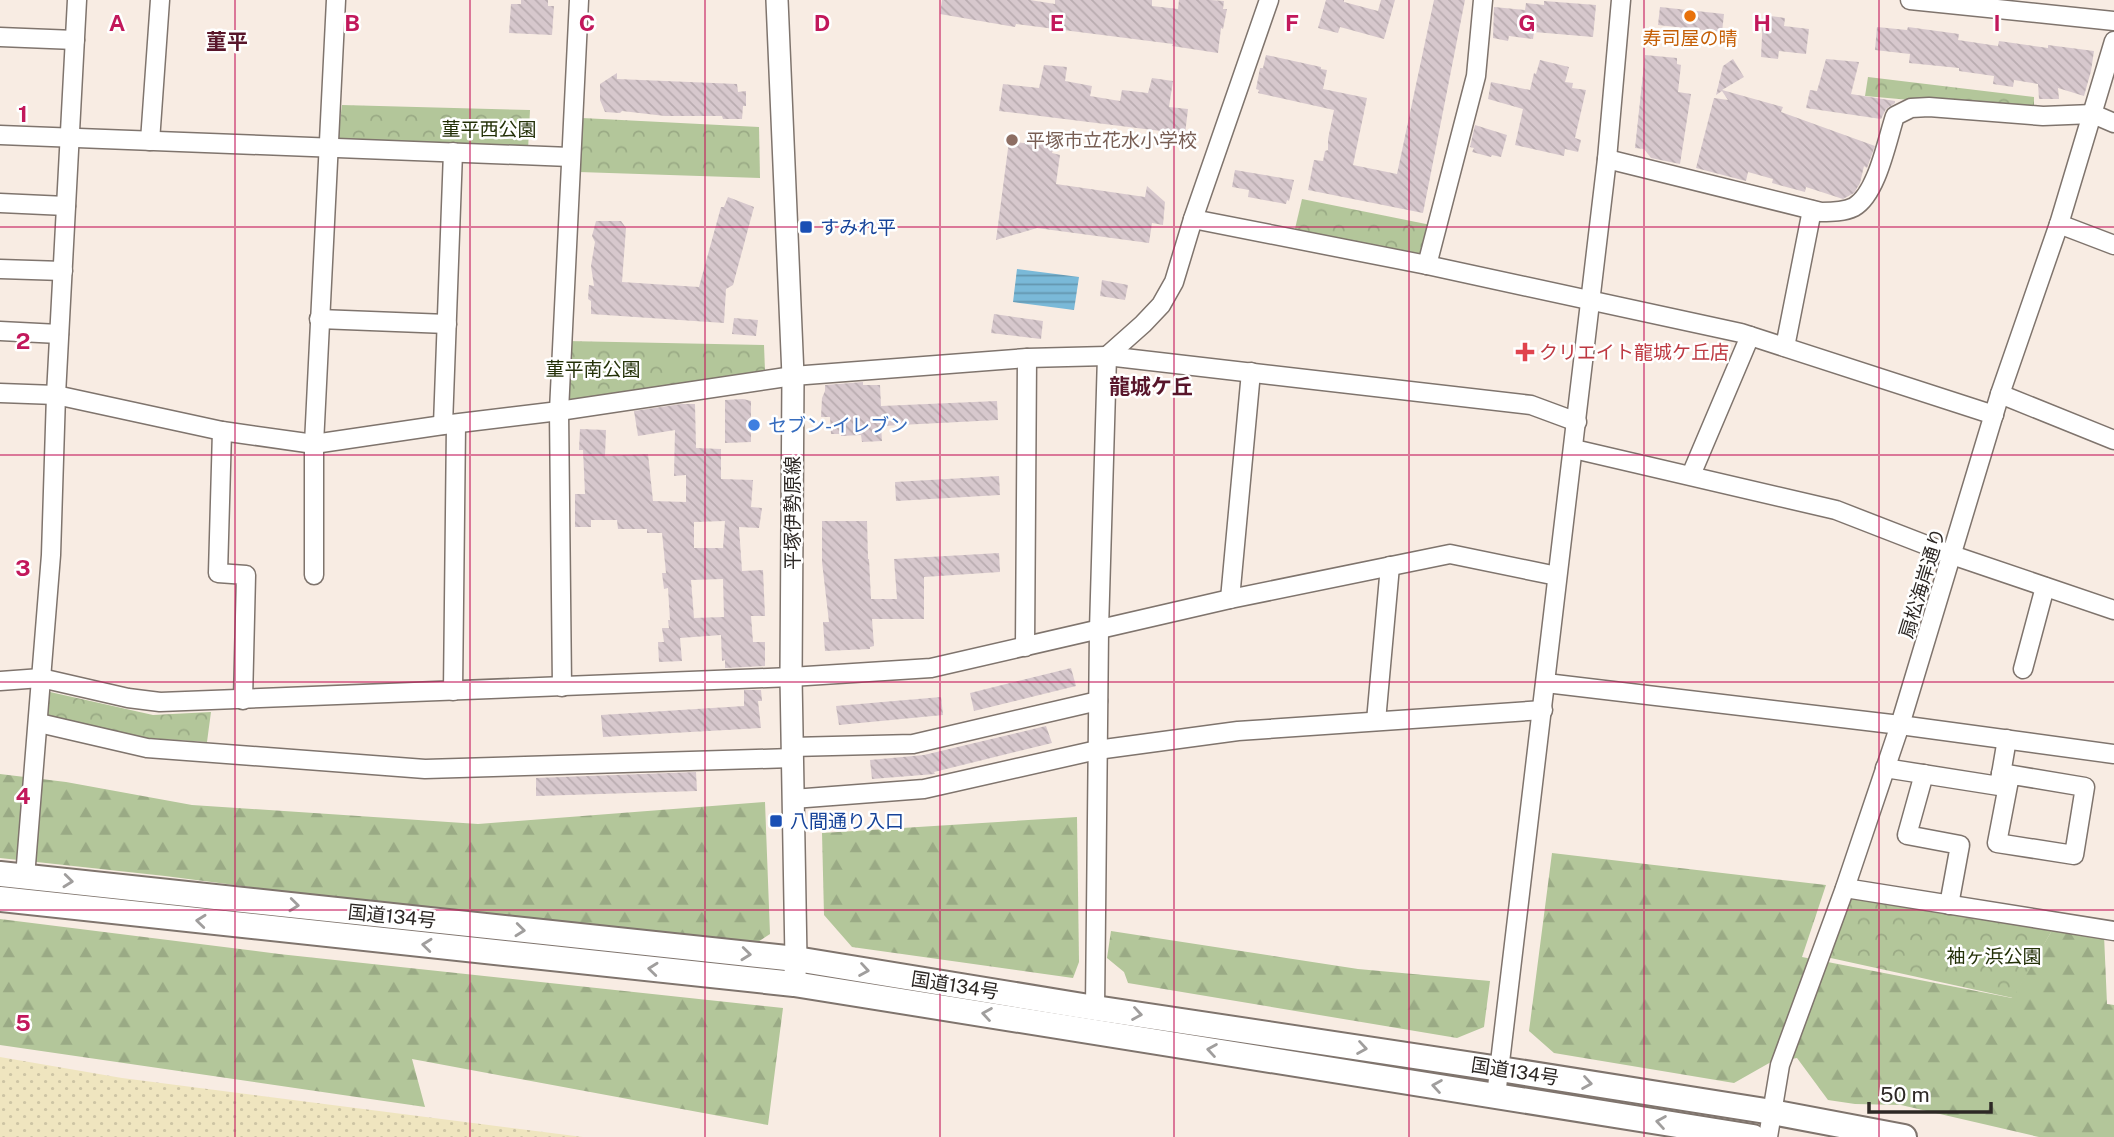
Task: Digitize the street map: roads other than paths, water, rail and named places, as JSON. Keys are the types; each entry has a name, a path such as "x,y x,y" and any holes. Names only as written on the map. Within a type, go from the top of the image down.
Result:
{"highway":[{"name":"国道134号","path":"0,874 1095,1008 1773,1112 1904,1137"},
{"name":"国道134号","path":"0,899 795,972 1496,1096 1753,1137"}],"main road":[{"name":"平塚伊勢原線","path":"777,0 793,376 791,677 795,972"}],"street":[{"path":"25,877 51,555 56,395 77,0"},
{"path":"150,141 160,0"},
{"path":"314,575 314,444 319,319 337,0"},
{"path":"562,687 559,411 579,0"},
{"path":"1095,1008 1099,630 1107,356 1161,305 1174,282 1192,219 1269,0"},
{"path":"1427,265 1476,76 1483,0"},
{"path":"1496,1096 1574,449 1607,159 1621,0"},
{"path":"1910,0 2114,21"},
{"path":"0,37 75,40"},
{"name":"扇松海岸通り","path":"1768,1137 1780,1065 1845,888 1900,725 2000,394 2059,224 2114,41"},
{"path":"1607,159 1812,210 1841,212 1855,206 1867,196 1895,116 1911,108 2043,116 2093,114 2114,122"},
{"path":"0,135 570,157"},
{"path":"453,152 447,324 453,691"},
{"path":"0,203 66,206"},
{"path":"1785,347 1812,210"},
{"path":"1192,219 1427,265 1750,336 1994,415"},
{"path":"2059,224 2114,245"},
{"path":"0,268 62,271"},
{"path":"319,319 447,324"},
{"path":"0,331 59,334"},
{"path":"1691,475 1750,336"},
{"path":"0,393 56,395 140,411 222,431 314,444 793,376 1027,358 1107,356 1531,405 1577,422"},
{"path":"1025,646 1027,358"},
{"path":"1230,599 1251,372"},
{"path":"2000,394 2114,440"},
{"path":"222,431 218,573 246,575 243,700"},
{"path":"1574,449 1836,510 1952,555 2114,610"},
{"path":"0,681 41,678 128,698 160,702 791,677 932,668 1230,599 1450,554 1557,576"},
{"path":"1376,721 1390,566"},
{"path":"2023,669 2045,587"},
{"path":"1546,683 1900,725 2114,754"},
{"path":"39,723 147,748 425,769 913,744 1098,701"},
{"path":"793,799 924,789 1097,750 1238,731 1543,710"},
{"path":"2006,774 2085,787 2074,855 1997,843 2006,774 2007,739"},
{"path":"1885,768 1999,786 2006,774"},
{"path":"1924,774 1907,835 1960,845 1949,905"},
{"path":"1845,888 2114,931"}],"water":[{"path":"1017,269 1079,277 1074,310 1013,302"}],"place":[{"name":"寿司屋の晴","path":"1690,16"},
{"name":"平塚市立花水小学校","path":"1012,140"},
{"name":"すみれ平","path":"806,227"},
{"name":"クリエイト龍城ケ丘店","path":"1525,352"},
{"name":"セブン-イレブン","path":"754,425"},
{"name":"八間通り入口","path":"776,821"}],"district":[{"name":"菫平","path":"227,41"},
{"name":"龍城ケ丘","path":"1151,386"}],"park label":[{"name":"菫平西公園","path":"489,129"},
{"name":"菫平南公園","path":"593,369"},
{"name":"袖ヶ浜公園","path":"1994,956"}]}
